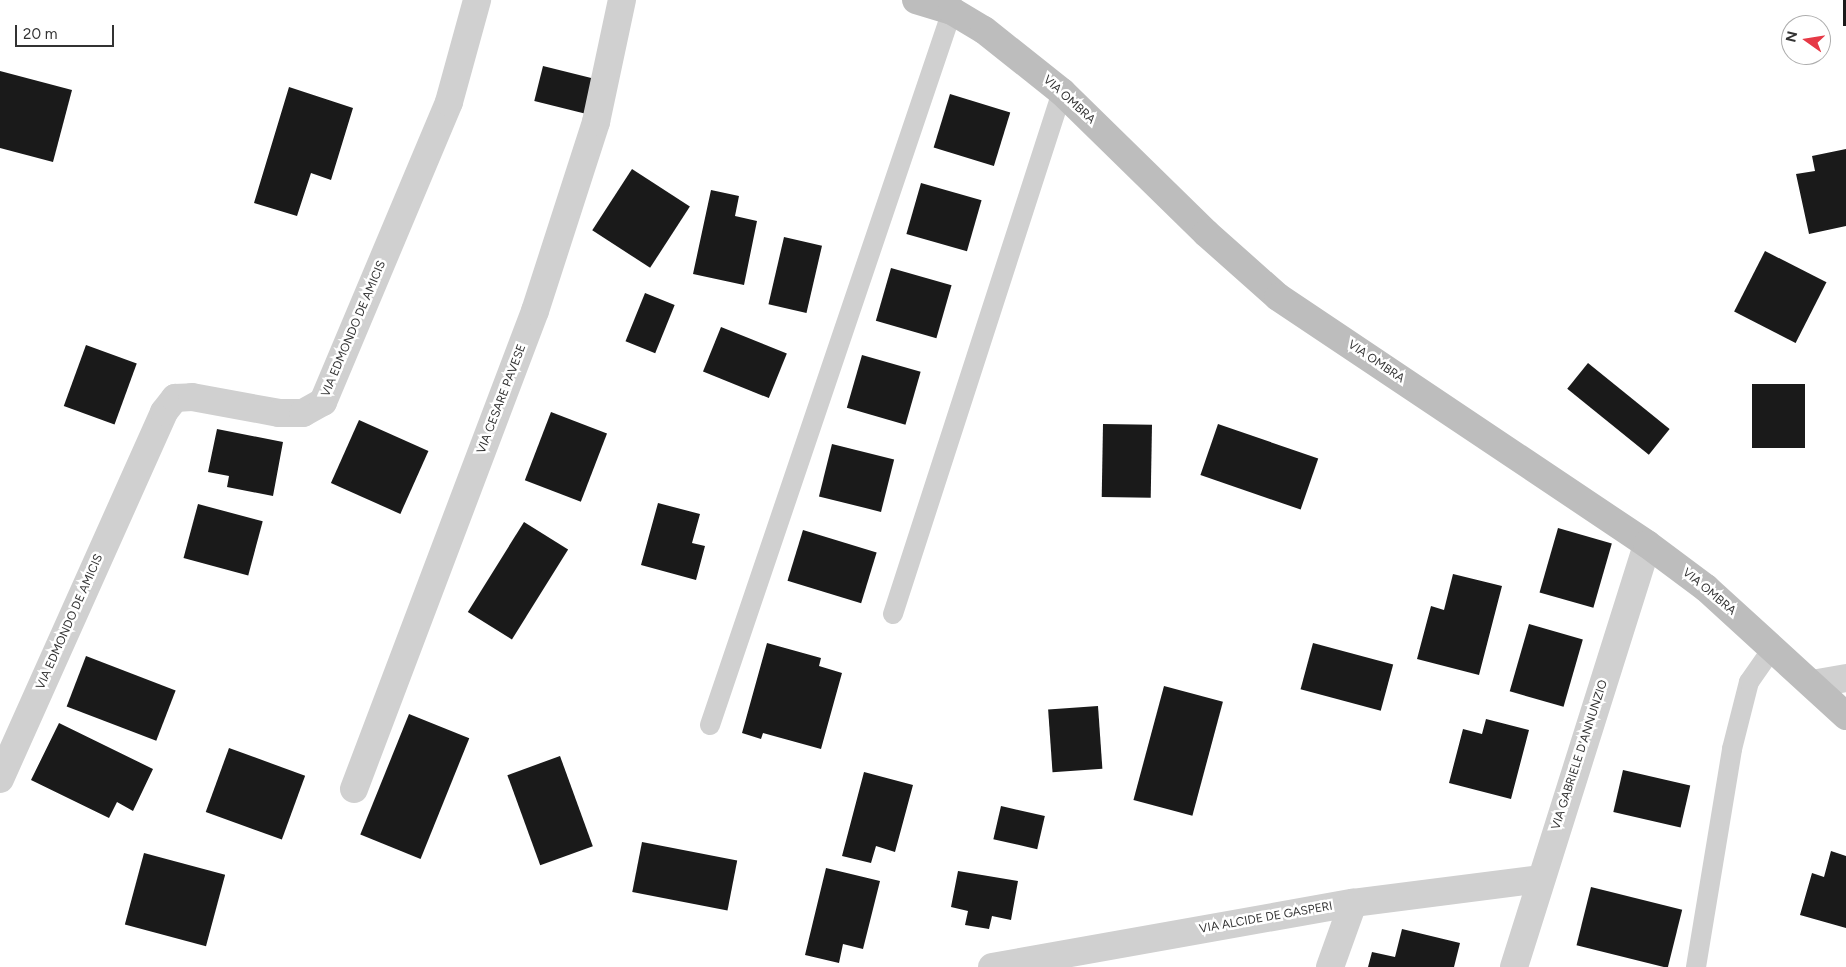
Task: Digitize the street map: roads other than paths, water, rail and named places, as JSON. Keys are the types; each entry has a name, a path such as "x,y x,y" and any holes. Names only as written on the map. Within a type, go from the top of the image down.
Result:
{"main road":[{"name":"VIA OMBRA","path":"916,0 952,12 984,30 1062,92 1206,233 1278,297 1647,544 1706,588 1846,716"}],"street":[{"name":"VIA EDMONDO DE AMICIS","path":"0,779 164,412 175,398 192,397 279,414 303,413 323,402 449,102 477,0"},
{"name":"VIA CESARE PAVESE","path":"354,789 535,311 596,122 622,0"},
{"name":"VIA GABRIELE D'ANNUNZIO","path":"1514,967 1647,544"},
{"path":"1812,684 1846,678"},
{"name":"VIA ALCIDE DE GASPERI","path":"992,967 1353,902 1541,879"},
{"path":"1330,967 1353,902"}],"lane":[{"path":"710,725 952,12"},
{"path":"893,614 1062,92"},
{"path":"1696,967 1732,750 1749,682 1772,649"}]}
